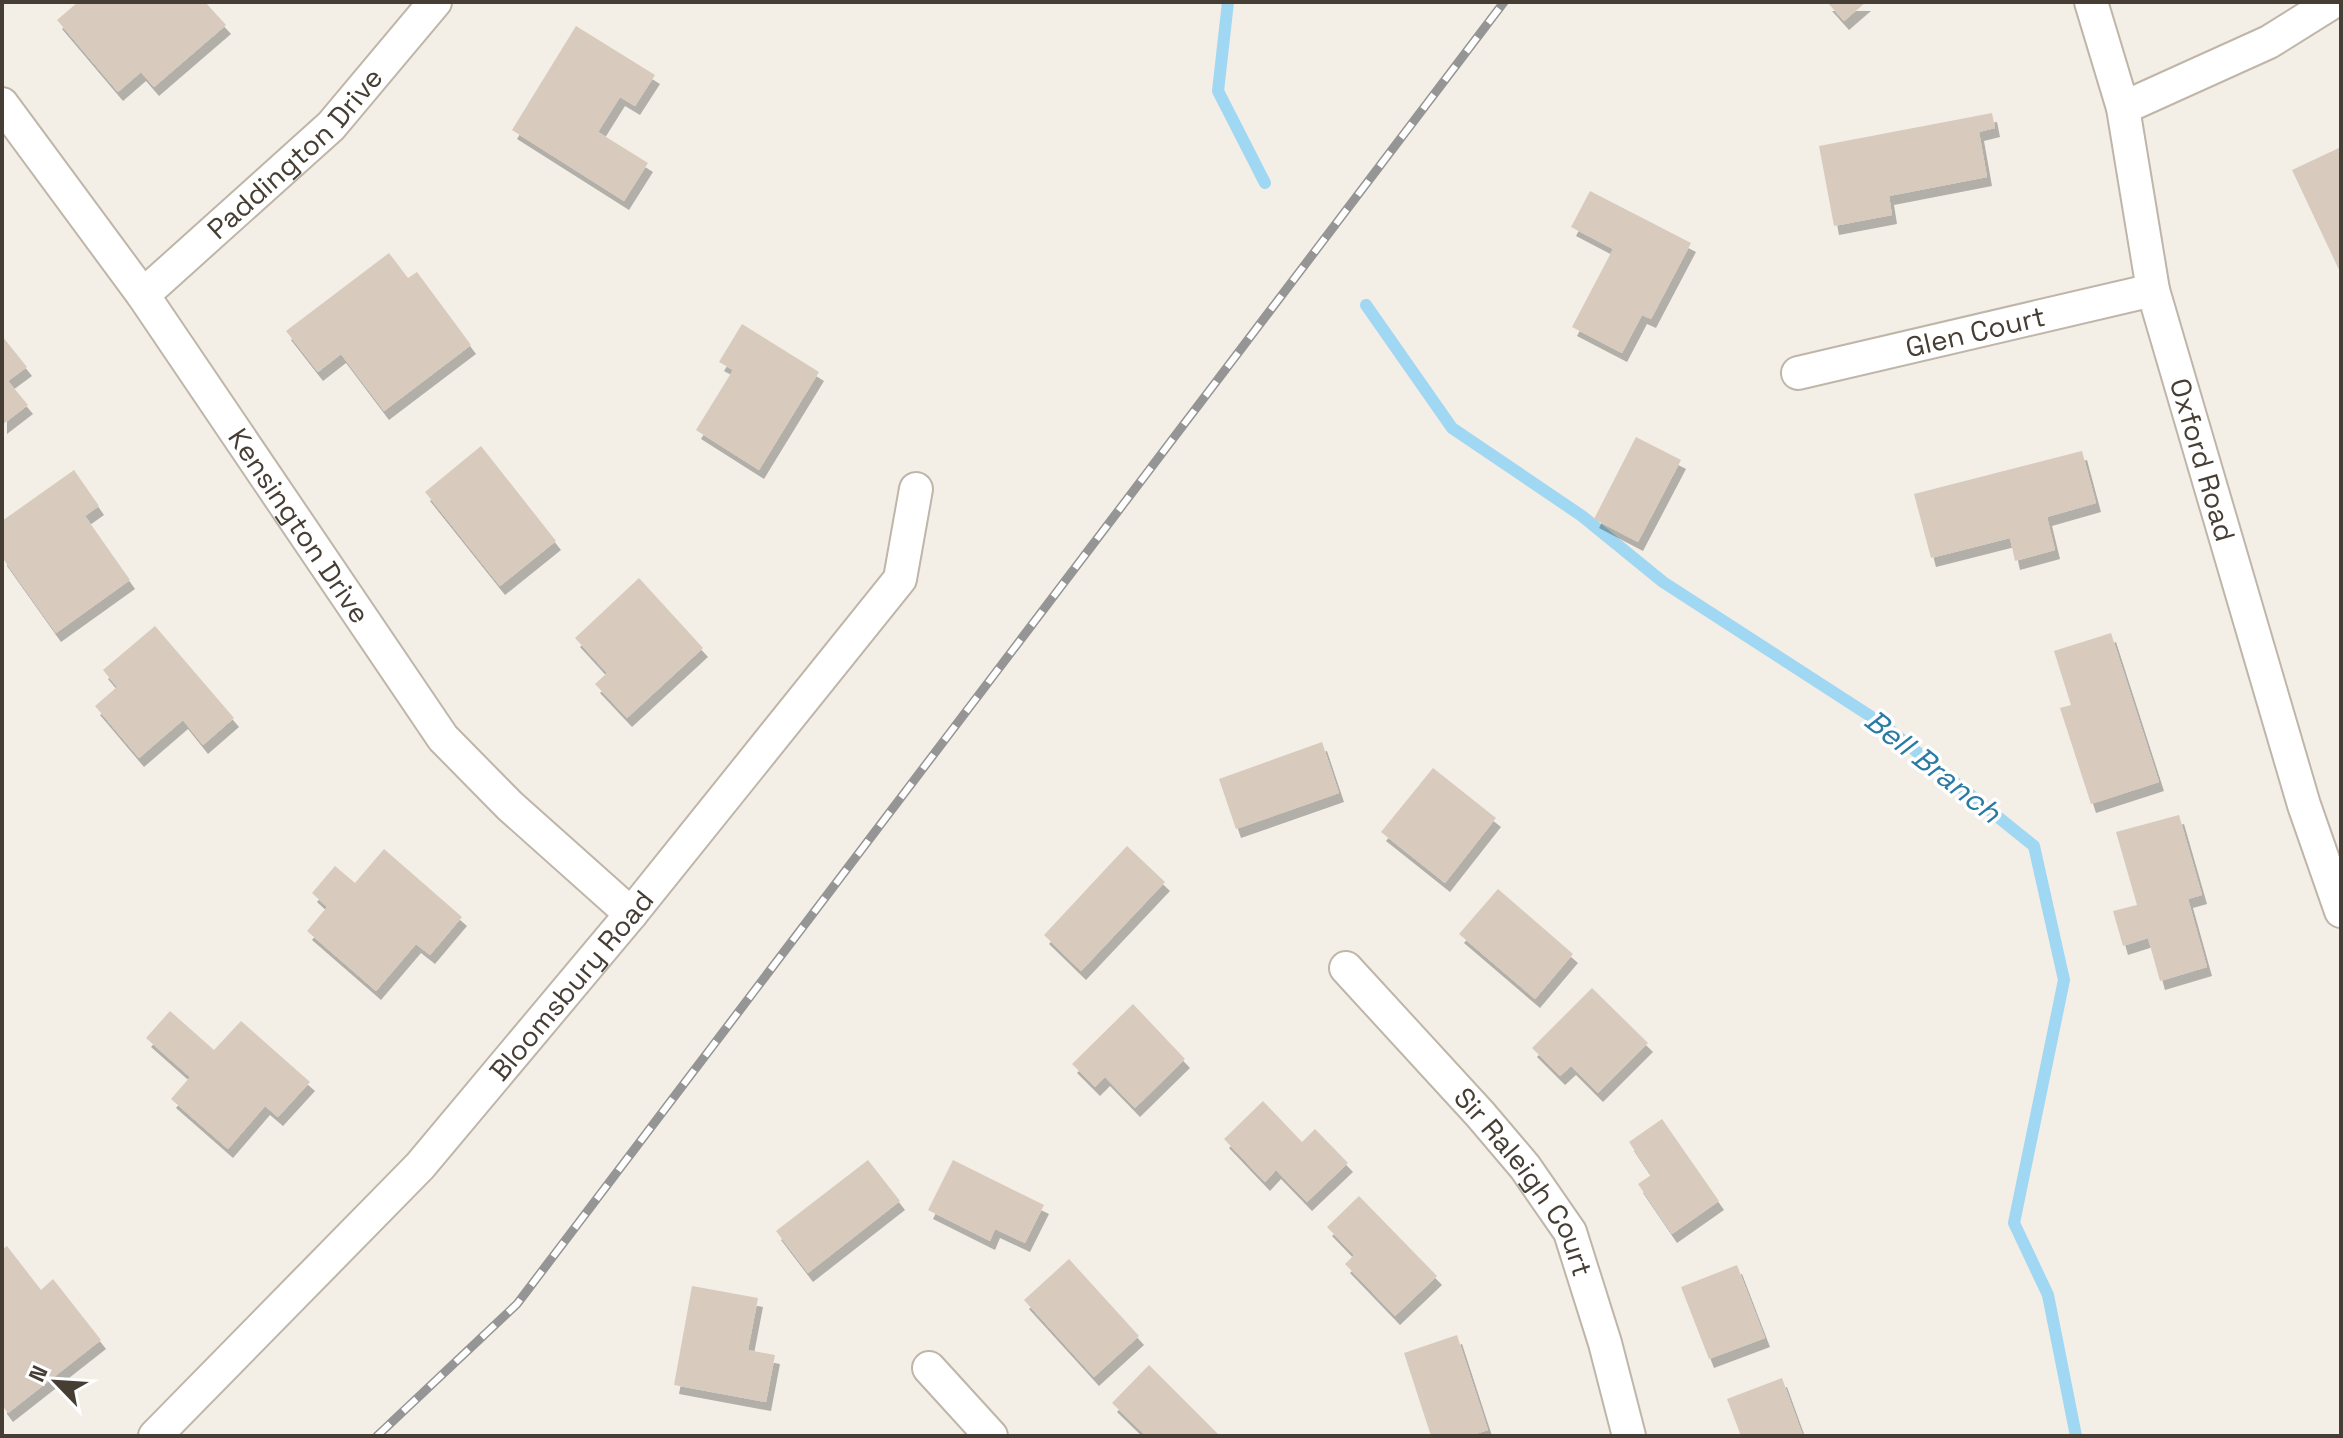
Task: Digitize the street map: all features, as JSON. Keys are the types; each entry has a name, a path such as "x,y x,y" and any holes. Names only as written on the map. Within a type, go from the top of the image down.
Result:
{"street":[{"name":"Paddington Drive","path":"143,295 331,126 435,2"},
{"name":"Oxford Road","path":"2091,2 2123,108 2153,290 2304,805 2341,911"},
{"path":"2123,108 2269,42 2333,2"},
{"name":"Kensington Drive","path":"2,104 143,295 443,738 510,806 631,914"},
{"name":"Glen Court","path":"1798,373 2153,290"},
{"name":"Bloomsbury Road","path":"155,1436 420,1166 631,914 900,579 916,489"},
{"name":"Sir Raleigh Court","path":"1346,968 1525,1167 1570,1232 1605,1343 1629,1436"},
{"path":"929,1368 991,1436"}],"building":[{"path":"78,2 205,2 226,25 154,87 141,72 118,92 57,20"},
{"path":"1827,2 1866,2 1844,21"},
{"path":"576,26 655,75 635,106 620,97 598,132 648,163 624,201 512,130"},
{"path":"1992,113 1995,128 1979,132 1987,177 1889,196 1892,215 1834,226 1819,146"},
{"path":"2341,147 2341,274 2292,170"},
{"path":"1590,191 1691,243 1651,319 1642,315 1622,353 1572,327 1613,249 1571,227"},
{"path":"389,253 408,278 417,272 471,345 384,411 341,354 318,372 286,331"},
{"path":"742,324 819,372 759,470 696,430 733,370 719,362"},
{"path":"2,336 27,367 8,381 28,405 2,425"},
{"path":"1636,437 1681,460 1638,542 1594,519"},
{"path":"481,446 556,541 500,586 425,492"},
{"path":"2082,451 2096,503 2047,517 2055,550 2015,561 2010,538 1931,558 1914,494"},
{"path":"74,470 99,506 85,516 130,580 56,633 2,557 2,521"},
{"path":"639,578 703,648 627,718 595,684 607,673 575,638"},
{"path":"155,626 234,718 203,745 183,720 139,758 95,706 117,687 103,670"},
{"path":"2111,633 2159,782 2091,804 2060,708 2071,705 2054,651"},
{"path":"1322,742 1339,793 1236,829 1219,779"},
{"path":"1433,768 1496,818 1445,883 1381,832"},
{"path":"2179,815 2202,895 2188,899 2207,967 2160,981 2148,938 2123,946 2113,911 2137,905 2116,832"},
{"path":"1127,846 1165,882 1081,971 1044,935"},
{"path":"384,849 462,917 430,955 416,944 376,991 307,931 327,907 312,893 335,866 355,883"},
{"path":"1498,889 1573,954 1535,999 1459,934"},
{"path":"1592,988 1648,1043 1598,1093 1571,1066 1560,1076 1532,1048"},
{"path":"1133,1004 1185,1059 1135,1108 1105,1077 1095,1087 1072,1064"},
{"path":"170,1011 214,1050 241,1021 310,1082 278,1117 265,1106 228,1149 171,1099 190,1077 146,1038"},
{"path":"1263,1101 1302,1142 1315,1129 1348,1163 1307,1202 1276,1170 1265,1182 1224,1139"},
{"path":"1662,1119 1719,1201 1672,1234 1638,1184 1651,1175 1629,1142"},
{"path":"868,1160 900,1201 808,1273 776,1231"},
{"path":"953,1160 1044,1205 1025,1243 995,1229 990,1241 928,1210"},
{"path":"1359,1196 1437,1276 1395,1316 1345,1264 1354,1255 1327,1227"},
{"path":"7,1246 41,1290 53,1279 101,1340 8,1413 2,1405 2,1250"},
{"path":"1069,1259 1139,1336 1094,1377 1024,1300"},
{"path":"1737,1265 1765,1338 1709,1359 1681,1287"},
{"path":"692,1286 758,1298 748,1350 775,1355 766,1402 674,1385"},
{"path":"1457,1335 1488,1430 1469,1436 1431,1436 1404,1353"},
{"path":"1149,1365 1220,1436 1146,1436 1112,1403"},
{"path":"1782,1378 1803,1436 1741,1436 1727,1399"}],"waterway":[{"name":"Bell Branch","path":"1228,2 1218,91 1265,183"},
{"name":"Bell Branch","path":"1366,305 1452,428 1582,516 1663,582 1881,723 2034,846 2064,980 2014,1223 2048,1295 2076,1436"}],"railway":[{"path":"377,1436 517,1304 1504,2"}]}
